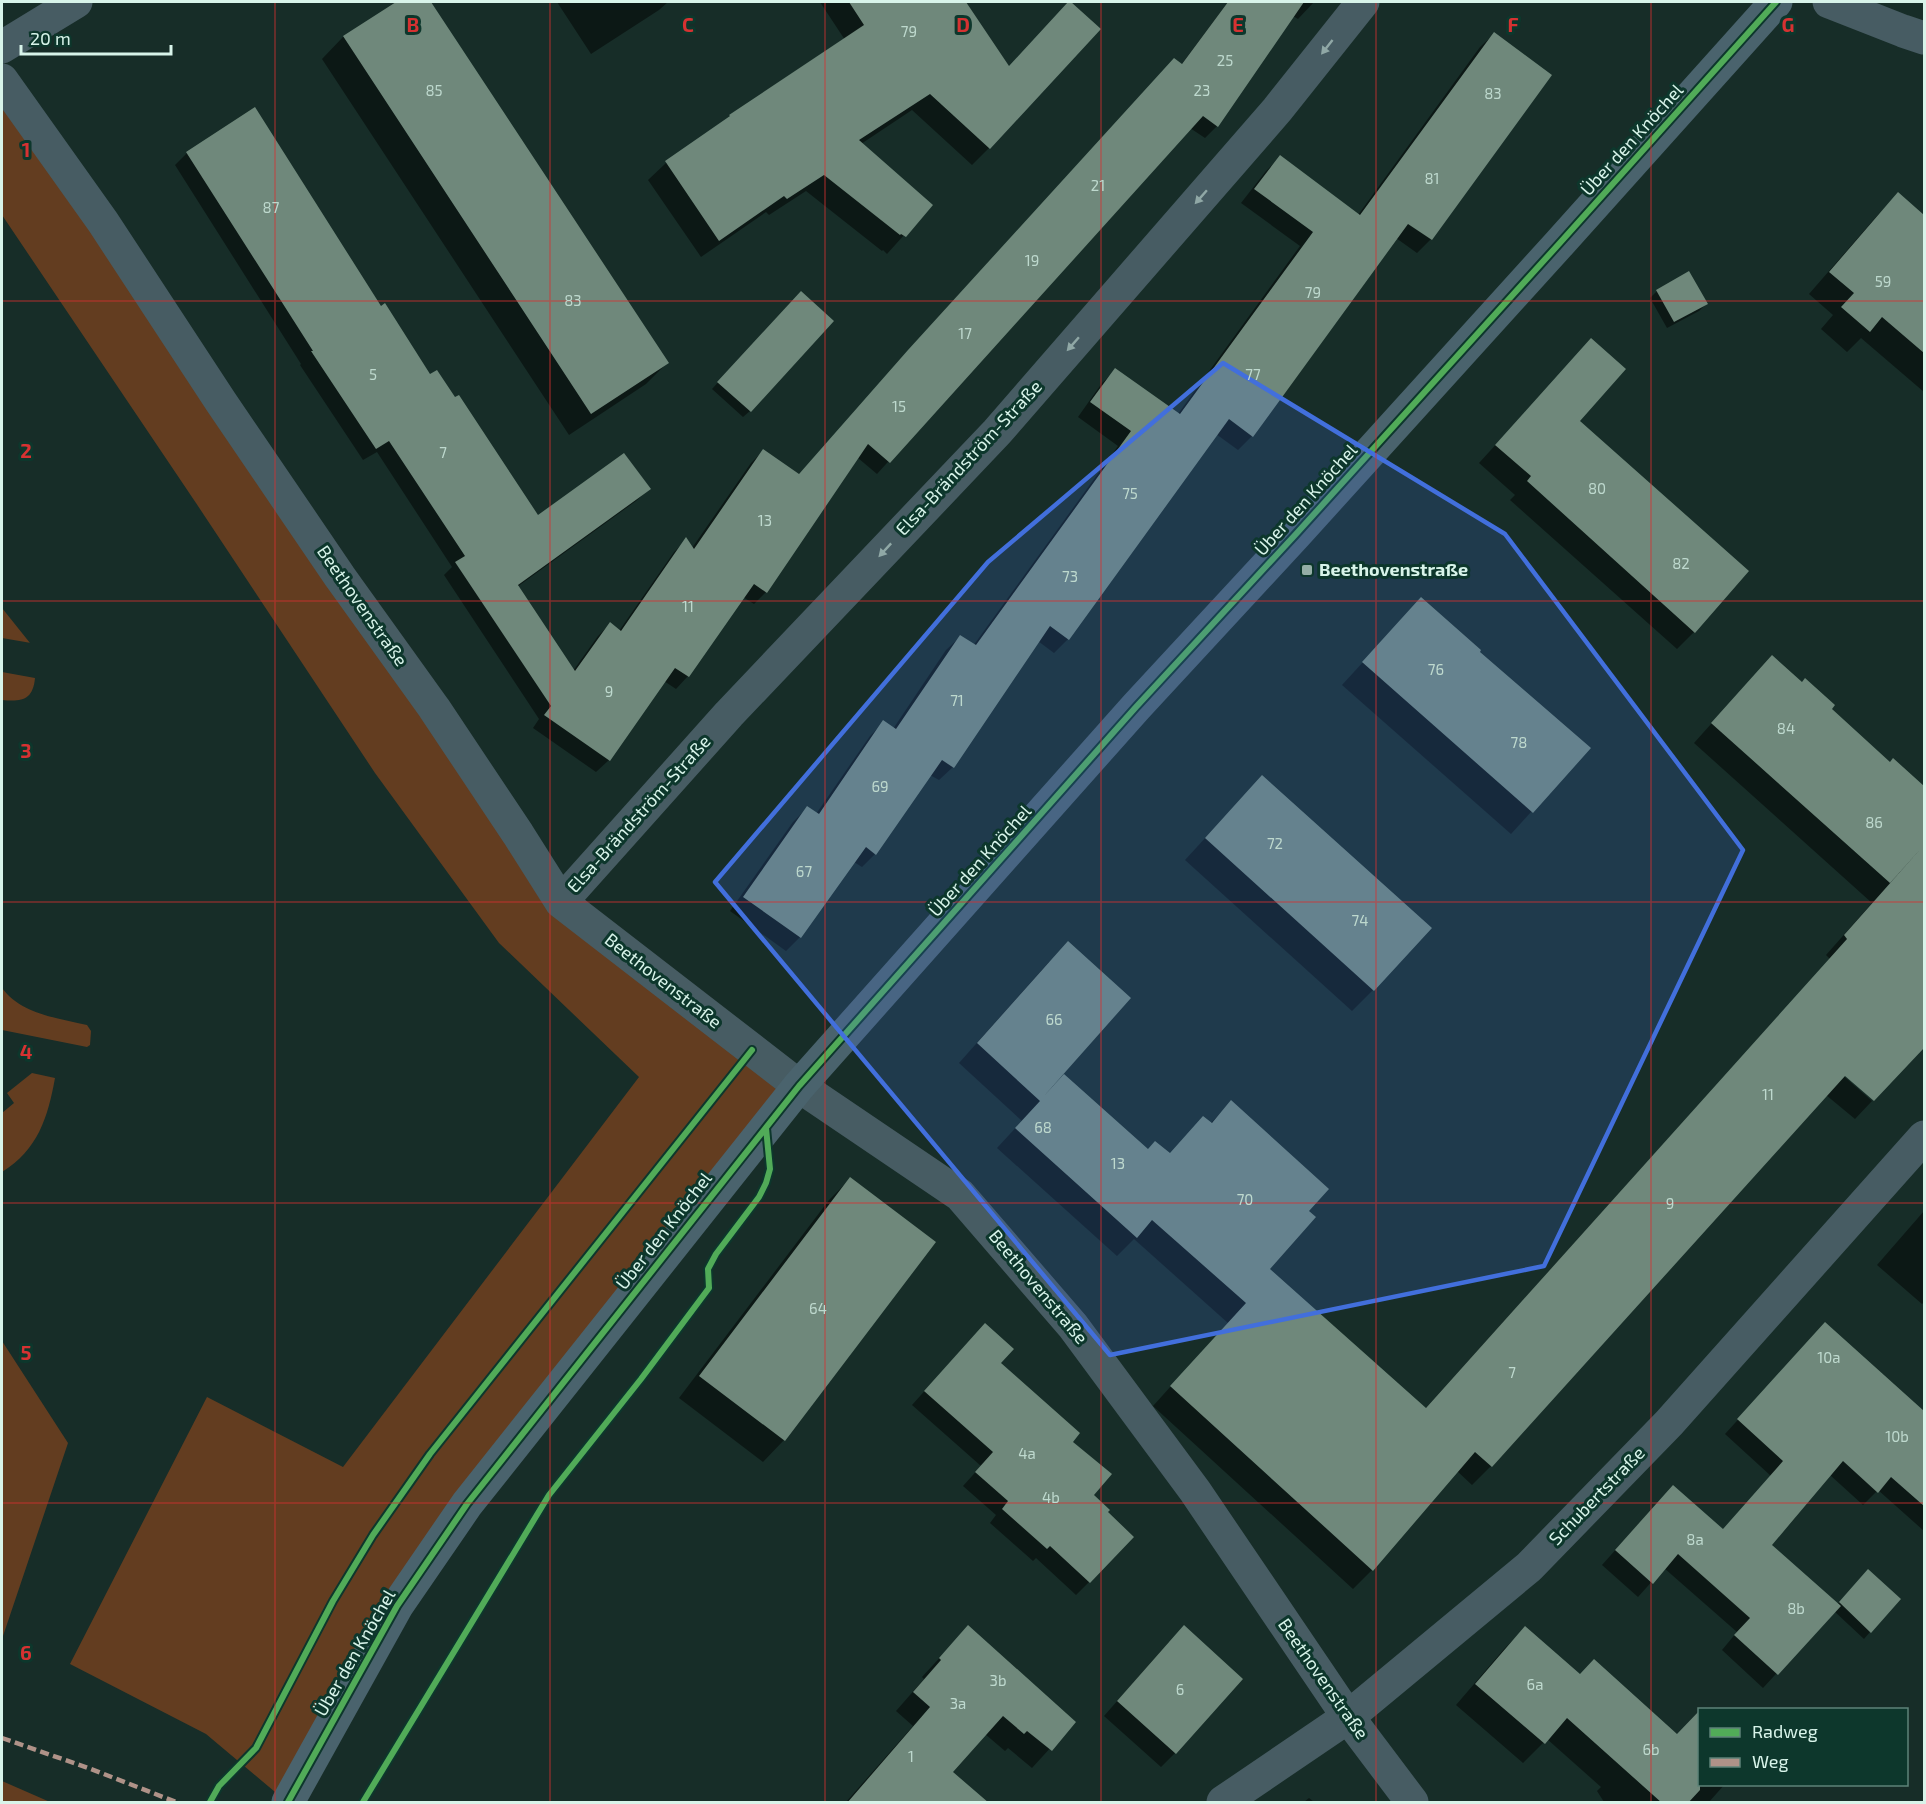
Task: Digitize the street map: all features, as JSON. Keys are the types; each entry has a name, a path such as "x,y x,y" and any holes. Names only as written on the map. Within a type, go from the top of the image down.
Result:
{"main road":[{"name":"Über den Knöchel","path":"288,1803 397,1606 467,1504 799,1086 1136,707 1503,307 1776,2"}],"street":[{"path":"2,47 76,2"},
{"name":"Elsa-Brändström-Straße","path":"561,902 729,714 997,432 1276,111 1363,2"},
{"path":"1829,2 1924,38"},
{"name":"Beethovenstraße","path":"2,80 103,222 221,402 340,577 434,708 561,902 799,1086 960,1195 1073,1326 1195,1491 1348,1717 1412,1803"},
{"name":"Schubertstraße","path":"1223,1803 1348,1717 1529,1567 1669,1422 1924,1137"}],"highlighted area":[{"path":"1223,363 1505,534 1743,850 1544,1266 1110,1355 715,882 988,562"}],"shaded area":[{"path":"2,80 561,901 799,1086 467,1504 287,1802 206,1734 70,1664 207,1397 343,1467 639,1077 499,943 375,773 2,215"},
{"path":"2,608 30,643 2,638"},
{"path":"2,672 35,678 32,691 21,700 2,700"},
{"path":"2,988 19,1004 40,1014 87,1025 91,1031 90,1045 87,1047 2,1030"},
{"path":"32,1073 55,1078 49,1106 33,1143 24,1154 2,1172 2,1113 14,1103 7,1093"},
{"path":"2,1341 68,1443 2,1639"},
{"path":"2,1781 50,1802 2,1802"}],"building":[{"path":"396,2 431,2 669,363 591,414 343,36"},
{"path":"849,2 966,2 1009,66 1068,2 1071,2 1101,29 990,149 930,94 859,140 933,205 906,237 900,235 824,175 787,199 784,196 719,241 665,161 729,115 864,25"},
{"path":"1228,2 1304,2 1218,127 1203,116 890,463 868,444 767,593 754,584 689,677 675,668 610,761 544,715 551,706 455,562 465,556 389,441 376,449 311,351 313,351 186,152 255,107 381,306 385,303 430,374 437,370 455,397 459,395 538,515 624,453 651,489 518,585 575,671 610,622 621,631 686,537 694,549 763,449 799,474 908,350 1174,58 1182,64"},
{"path":"1494,32 1552,75 1432,240 1408,224 1253,437 1229,419 1069,640 1050,626 954,768 942,760 876,855 866,847 801,938 743,897 807,806 819,814 883,720 896,729 960,635 976,645 1131,431 1090,402 1115,368 1180,414 1313,232 1254,189 1280,155 1360,215"},
{"path":"1898,192 1924,215 1924,353 1882,317 1870,332 1841,307 1854,293 1829,272"},
{"path":"1689,271 1708,304 1674,322 1656,290"},
{"path":"801,291 834,321 751,412 717,382"},
{"path":"1591,338 1626,369 1580,421 1749,571 1695,633 1527,481 1531,476 1495,445"},
{"path":"1421,597 1481,650 1480,652 1591,748 1533,813 1362,662"},
{"path":"1772,655 1802,682 1805,678 1835,705 1832,709 1890,762 1893,758 1924,786 1924,845 1890,883 1711,723"},
{"path":"1262,775 1432,928 1374,991 1205,838"},
{"path":"1924,845 1924,1048 1874,1101 1845,1076 1492,1467 1475,1452 1373,1571 1170,1386 1246,1303 1152,1220 1137,1238 1015,1128 1040,1101 977,1043 1068,941 1131,998 1044,1096 1064,1074 1148,1149 1155,1141 1170,1153 1203,1116 1212,1123 1231,1100 1329,1189 1309,1211 1316,1217 1270,1269 1426,1408 1847,939 1844,935"},
{"path":"850,1177 936,1242 785,1441 699,1376"},
{"path":"1825,1322 1924,1411 1924,1506 1891,1477 1878,1493 1843,1461 1772,1545 1841,1606 1778,1675 1734,1635 1750,1618 1678,1554 1653,1584 1615,1550 1673,1485 1723,1529 1783,1461 1737,1419"},
{"path":"985,1323 1014,1349 1001,1363 1080,1433 1073,1442 1112,1474 1094,1495 1134,1537 1090,1583 1050,1546 1047,1549 1002,1509 1008,1501 975,1472 993,1452 924,1391"},
{"path":"1868,1569 1901,1599 1871,1633 1839,1602"},
{"path":"968,1625 1076,1722 1052,1751 1027,1731 1024,1734 1003,1716 953,1772 989,1803 847,1803 930,1707 913,1692"},
{"path":"1184,1625 1243,1679 1176,1754 1117,1701"},
{"path":"1525,1626 1580,1674 1594,1659 1677,1734 1698,1712 1698,1786 1700,1790 1688,1803 1662,1803 1567,1718 1545,1744 1475,1684"}],"marked path":[{"path":"2,1738 176,1802"}],"cycle path":[{"path":"288,1802 397,1606 467,1504 799,1086 1136,707 1296,534 1776,2"},
{"path":"210,1802 219,1786 256,1748 333,1601 373,1535 430,1454 752,1050"},
{"path":"363,1802 549,1495 641,1379 709,1288 708,1269 716,1254 759,1197 766,1183 770,1169 766,1128"}],"place":[{"name":"Beethovenstraße","path":"1307,570"}]}
